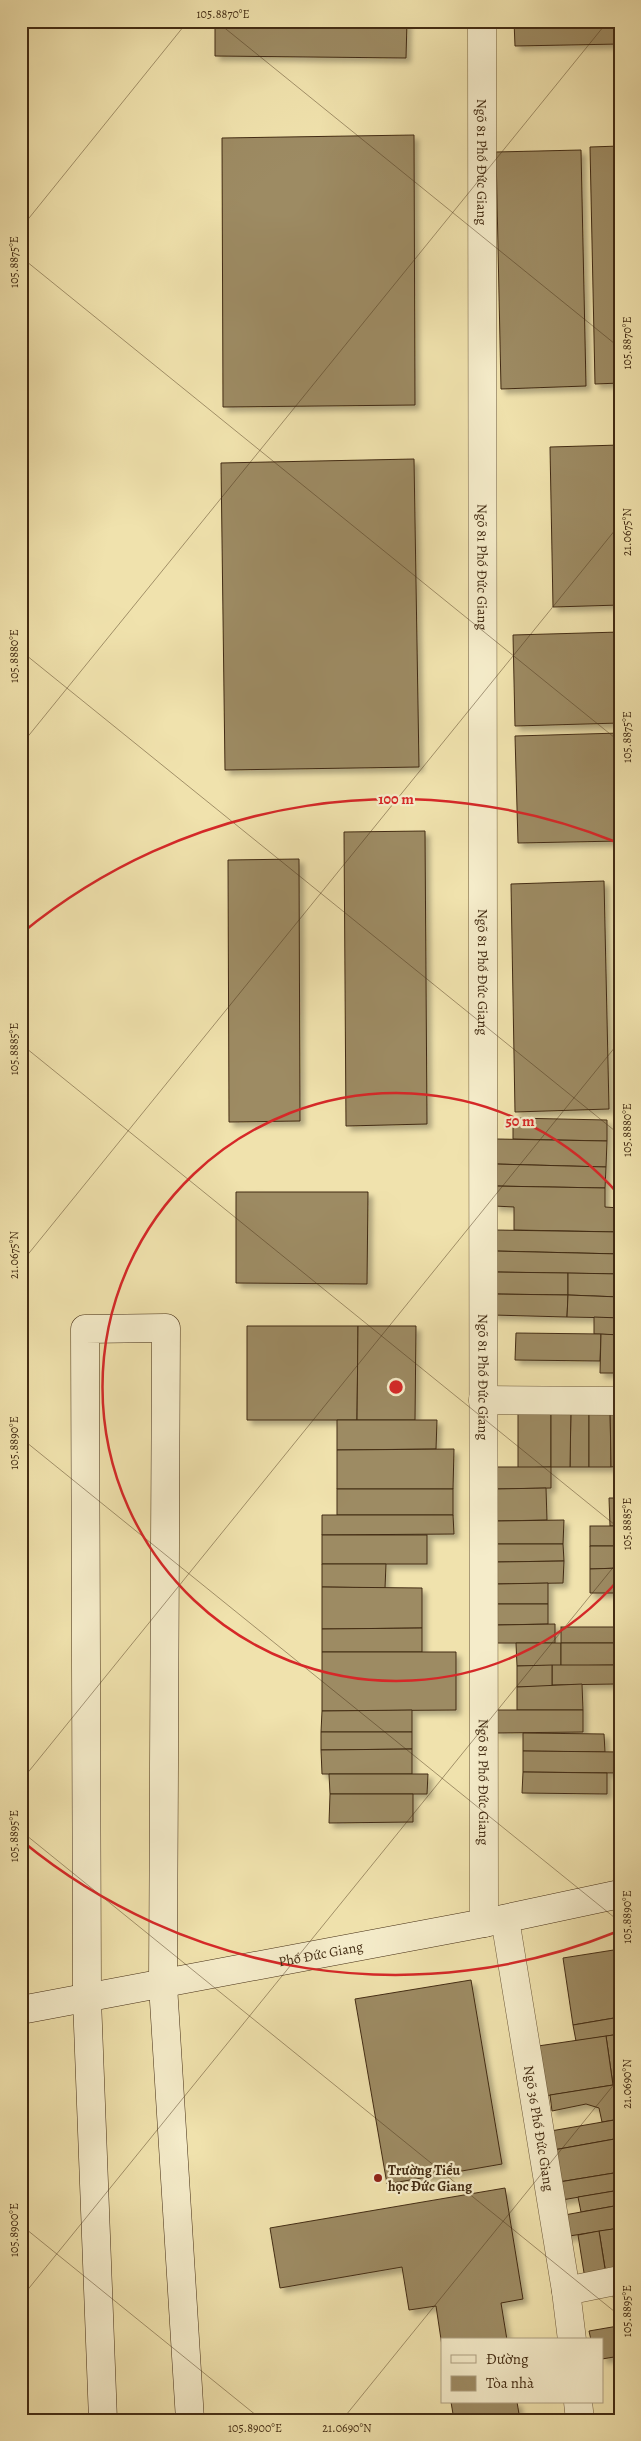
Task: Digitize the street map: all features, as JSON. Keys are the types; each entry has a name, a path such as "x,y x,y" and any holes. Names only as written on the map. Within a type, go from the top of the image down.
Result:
{"street":[{"name":"Ngõ 81 Phố Đức Giang","path":"482,21 483,1400 494,1921"},
{"path":"104,2420 87,1999 85,1329 166,1328 164,1985 190,2420"},
{"path":"483,1400 620,1400"},
{"name":"Phố Đức Giang","path":"21,2010 164,1985 494,1921 620,1894"},
{"name":"Ngõ 36 Phố Đức Giang","path":"494,1921 566,2291 572,2338"},
{"path":"566,2291 620,2280"},
{"path":"578,2404 580,2420"}],"building":[{"path":"215,21 407,21 406,58 215,56"},
{"path":"514,21 620,21 620,44 515,46"},
{"path":"414,135 415,405 223,407 222,138"},
{"path":"620,146 620,383 595,384 590,147"},
{"path":"581,150 586,386 501,389 496,152"},
{"path":"620,445 620,605 553,607 550,447"},
{"path":"414,459 419,767 225,770 221,463"},
{"path":"620,632 620,723 515,726 513,635"},
{"path":"620,733 620,841 518,843 515,736"},
{"path":"425,831 427,1124 346,1126 344,832"},
{"path":"299,859 300,1121 229,1122 228,860"},
{"path":"604,881 609,1109 515,1112 511,884"},
{"path":"513,1118 607,1120 607,1141 513,1139"},
{"path":"496,1139 607,1141 606,1167 495,1164"},
{"path":"495,1164 606,1167 605,1188 494,1186"},
{"path":"494,1186 605,1188 605,1207 620,1208 620,1232 514,1230 514,1207 494,1206"},
{"path":"236,1192 368,1192 367,1284 236,1283"},
{"path":"495,1230 620,1232 620,1254 494,1251"},
{"path":"494,1251 620,1254 620,1274 494,1272"},
{"path":"494,1272 568,1273 568,1295 493,1294"},
{"path":"568,1273 620,1274 620,1297 568,1295"},
{"path":"493,1294 568,1295 567,1317 492,1315"},
{"path":"568,1295 620,1297 620,1318 567,1317"},
{"path":"594,1317 620,1318 620,1335 594,1334"},
{"path":"247,1326 358,1326 357,1420 247,1420"},
{"path":"358,1326 416,1326 415,1420 357,1420"},
{"path":"516,1333 601,1334 600,1361 515,1360"},
{"path":"601,1334 620,1335 620,1373 600,1373"},
{"path":"518,1405 551,1406 551,1467 518,1468"},
{"path":"589,1405 589,1467 570,1467 571,1406"},
{"path":"589,1405 610,1405 611,1467 589,1467"},
{"path":"610,1405 620,1405 620,1466 611,1467"},
{"path":"551,1406 571,1406 570,1467 551,1467"},
{"path":"337,1420 437,1420 436,1449 337,1450"},
{"path":"454,1449 453,1489 337,1489 337,1450"},
{"path":"496,1467 551,1467 551,1488 496,1489"},
{"path":"546,1488 547,1520 497,1521 496,1489"},
{"path":"337,1489 453,1489 453,1515 337,1515"},
{"path":"609,1498 620,1498 620,1526 610,1526"},
{"path":"322,1515 453,1515 454,1534 322,1535"},
{"path":"564,1520 563,1544 497,1544 497,1521"},
{"path":"590,1526 620,1526 620,1546 590,1546"},
{"path":"322,1535 427,1535 427,1564 322,1564"},
{"path":"497,1544 563,1544 564,1561 497,1562"},
{"path":"590,1546 620,1546 620,1568 590,1569"},
{"path":"564,1561 563,1583 497,1584 497,1562"},
{"path":"322,1564 386,1564 385,1588 322,1587"},
{"path":"620,1568 620,1593 590,1593 590,1569"},
{"path":"548,1583 548,1604 497,1604 497,1584"},
{"path":"322,1587 422,1588 422,1628 322,1629"},
{"path":"497,1604 548,1604 548,1624 497,1625"},
{"path":"555,1624 555,1643 497,1643 497,1625"},
{"path":"561,1627 620,1627 620,1643 561,1643"},
{"path":"422,1628 422,1652 322,1652 322,1629"},
{"path":"516,1643 561,1643 561,1666 517,1666"},
{"path":"561,1643 615,1643 615,1665 561,1666"},
{"path":"322,1652 456,1652 456,1710 322,1711"},
{"path":"552,1665 615,1665 615,1684 552,1685"},
{"path":"552,1665 552,1687 517,1687 517,1666"},
{"path":"582,1684 583,1710 517,1710 517,1687"},
{"path":"412,1710 412,1732 321,1732 322,1711"},
{"path":"495,1710 583,1710 583,1732 495,1733"},
{"path":"321,1732 412,1732 412,1749 321,1750"},
{"path":"523,1733 604,1734 605,1752 523,1751"},
{"path":"412,1749 412,1774 322,1774 321,1750"},
{"path":"523,1751 620,1752 620,1773 523,1772"},
{"path":"523,1772 607,1773 607,1794 522,1793"},
{"path":"329,1774 428,1774 427,1794 330,1794"},
{"path":"330,1794 413,1794 413,1822 329,1823"},
{"path":"620,1949 620,2017 573,2025 563,1958"},
{"path":"471,1980 502,2164 387,2184 355,1999"},
{"path":"620,2017 620,2034 576,2041 573,2025"},
{"path":"620,2034 620,2084 613,2085 606,2036"},
{"path":"606,2036 613,2085 545,2096 538,2046"},
{"path":"613,2085 620,2087 620,2119 602,2122 599,2108 586,2104 552,2111 550,2095"},
{"path":"620,2119 620,2138 548,2151 545,2132"},
{"path":"620,2138 620,2172 553,2183 548,2151"},
{"path":"620,2172 620,2190 556,2201 553,2183"},
{"path":"505,2188 523,2299 501,2303 507,2338 441,2339 436,2306 409,2310 402,2267 280,2288 270,2228"},
{"path":"620,2190 620,2205 581,2212 578,2197"},
{"path":"620,2205 620,2228 563,2237 559,2216"},
{"path":"620,2228 620,2278 607,2280 599,2231"},
{"path":"599,2231 606,2275 585,2279 578,2235"},
{"path":"620,2287 620,2326 618,2326 612,2289"},
{"path":"618,2326 620,2356 604,2359 604,2338 591,2338 589,2331"},
{"path":"451,2404 517,2404 520,2420 454,2420"}],"place":[{"name":"Trường Tiểu học Đức Giang","path":"378,2178"}]}
